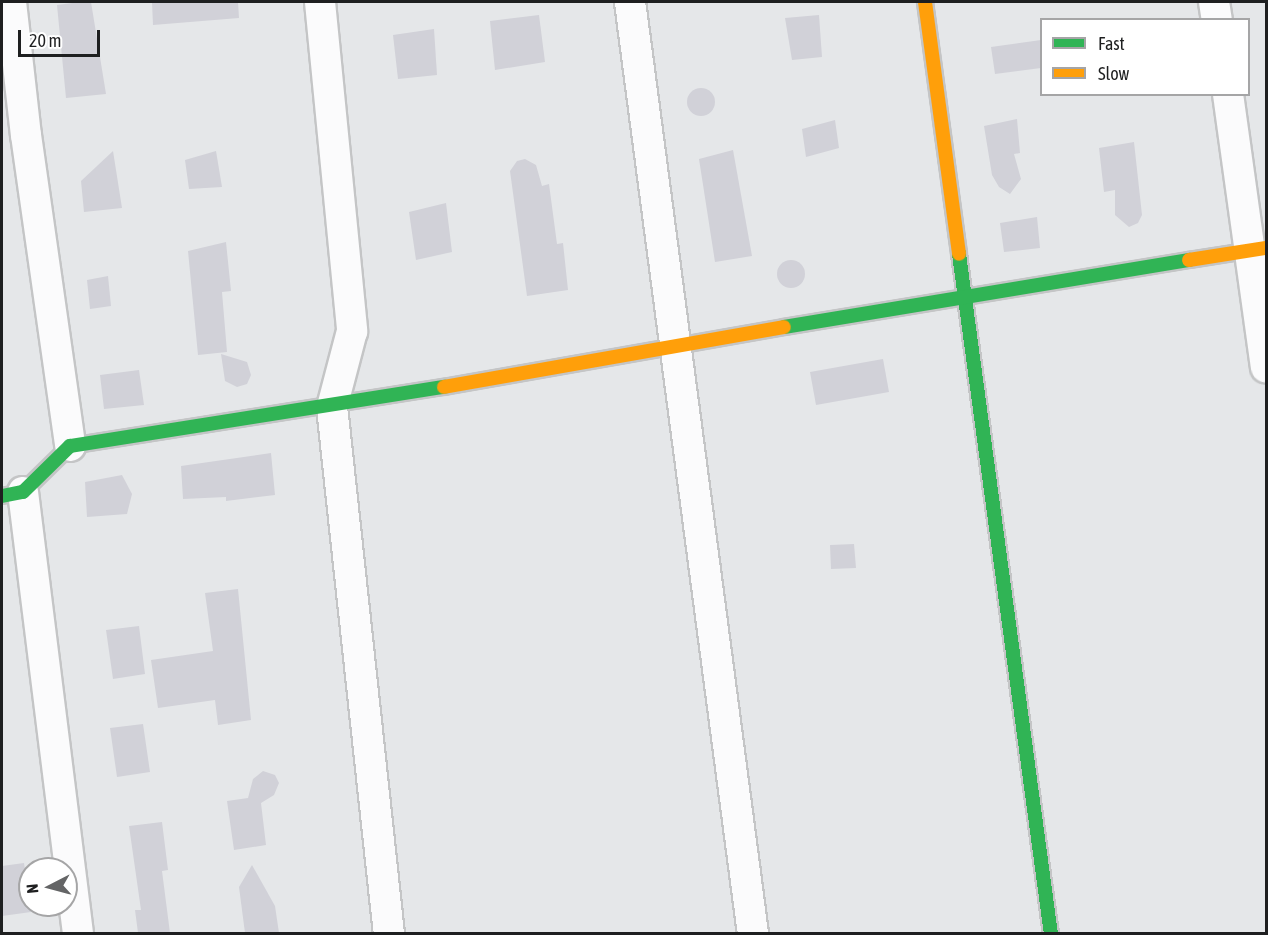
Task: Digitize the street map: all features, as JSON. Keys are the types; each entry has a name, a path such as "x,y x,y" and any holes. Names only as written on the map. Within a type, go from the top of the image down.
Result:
{"street":[{"path":"11,2 26,135 70,446"},
{"path":"320,2 352,331 332,407 389,933"},
{"path":"630,2 673,346 753,933"},
{"path":"925,2 1051,933"},
{"path":"1214,2 1217,18"},
{"path":"1228,96 1258,249 1266,367"},
{"path":"78,933 12,494 70,446 332,407 963,295 1258,249"}],"building":[{"path":"91,2 106,94 66,98 57,5"},
{"path":"152,2 238,2 239,18 153,25"},
{"path":"539,15 545,62 495,70 490,21"},
{"path":"819,15 822,57 792,60 785,18"},
{"path":"434,29 437,75 398,79 393,35"},
{"path":"1040,40 1040,68 995,74 991,47"},
{"path":"701,88 711,92 715,102 711,112 701,116 691,112 687,102 691,92"},
{"path":"1017,119 1020,153 1014,154 1021,179 1010,194 999,187 992,175 984,126"},
{"path":"835,120 839,148 806,157 802,129"},
{"path":"1134,142 1142,215 1138,223 1129,227 1115,215 1115,190 1104,192 1099,148"},
{"path":"733,150 752,256 715,262 699,159"},
{"path":"113,151 122,208 84,212 81,181"},
{"path":"216,151 222,187 189,189 185,160"},
{"path":"525,159 536,165 542,186 549,184 557,244 563,243 568,290 527,296 510,171 517,161"},
{"path":"446,203 452,252 416,260 409,212"},
{"path":"1037,217 1040,248 1004,252 1000,223"},
{"path":"226,242 231,291 222,292 227,352 198,355 188,251"},
{"path":"791,260 801,264 805,274 801,284 791,288 781,284 777,274 781,264"},
{"path":"108,276 111,306 90,309 87,280"},
{"path":"221,354 247,362 251,375 247,384 237,387 225,381"},
{"path":"883,359 889,392 816,405 810,372"},
{"path":"139,370 144,405 104,409 100,375"},
{"path":"271,453 275,495 226,501 226,497 183,499 181,466"},
{"path":"122,475 132,494 127,514 87,517 85,482"},
{"path":"854,544 856,568 831,569 830,545"},
{"path":"238,589 251,720 218,725 215,700 158,708 151,660 213,651 205,593"},
{"path":"139,626 145,674 113,679 106,630"},
{"path":"143,724 150,772 117,777 110,728"},
{"path":"263,771 275,775 279,783 274,795 261,803 266,845 234,850 227,801 248,798 253,779"},
{"path":"162,822 168,870 162,871 170,933 138,933 135,910 141,910 129,826"},
{"path":"18,864 18,914 2,916 2,866"},
{"path":"252,865 275,906 279,933 245,933 239,887"}],"traffic: fast":[{"path":"959,254 1051,934"},
{"path":"784,327 1189,260"},
{"path":"2,496 23,492 70,446 444,387"}],"traffic: slow":[{"path":"925,2 959,254"},
{"path":"1189,260 1266,248"},
{"path":"444,387 784,327"}]}
